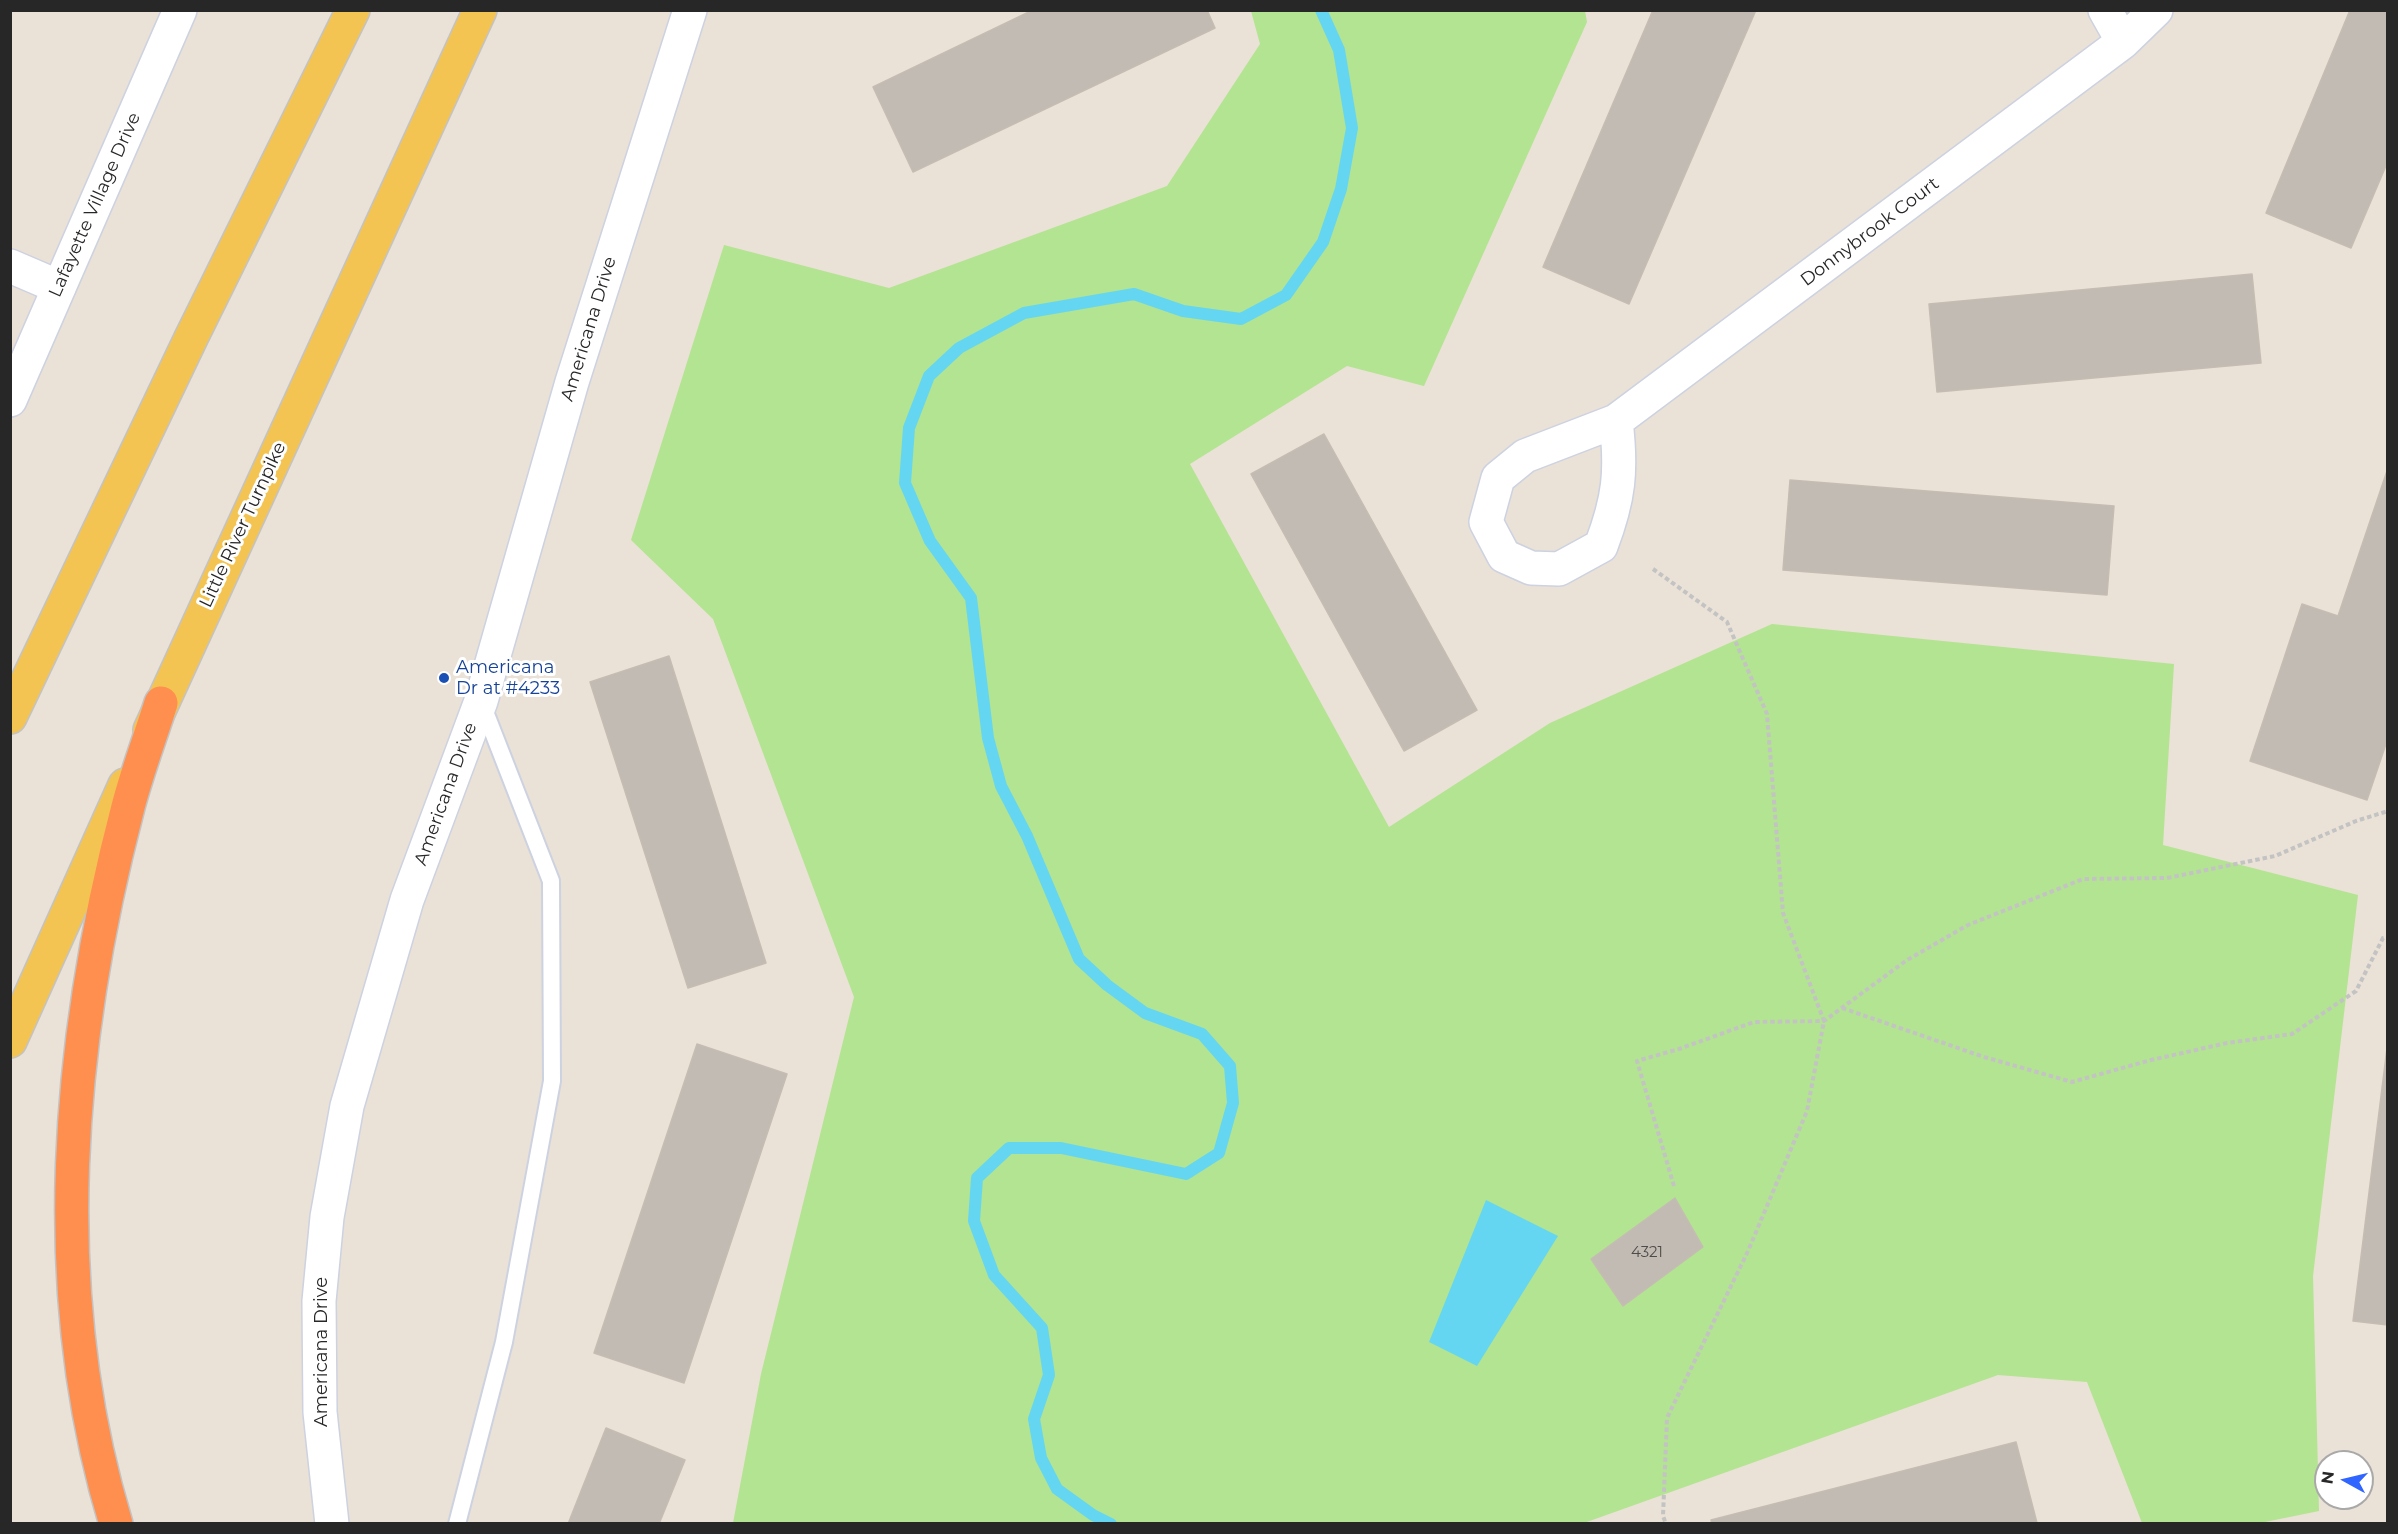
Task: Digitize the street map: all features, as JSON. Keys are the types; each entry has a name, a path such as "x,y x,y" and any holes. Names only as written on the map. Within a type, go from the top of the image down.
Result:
{"highway":[{"path":"116,1524 84,1382 72,1265 73,1143 82,1040 103,922 128,806 162,703"}],"main road":[{"path":"10,717 191,338 353,10"},
{"name":"Little River Turnpike","path":"10,1041 162,703 480,10"}],"street":[{"name":"Lafayette Village Drive","path":"10,400 180,10"},
{"name":"Americana Drive","path":"332,1524 320,1412 319,1301 327,1217 345,1117 407,900 481,701 572,382 690,10"},
{"path":"2105,10 2123,42"},
{"name":"Donnybrook Court","path":"1616,421 1621,461 1614,513 1601,546 1559,569 1531,568 1504,556 1486,522 1498,478 1525,456 1616,421 2123,42 2156,10"},
{"path":"10,266 59,287"}],"lane":[{"path":"457,1524 504,1342 552,1081 551,881 481,701"}],"path":[{"path":"1653,569 1727,622 1767,714 1783,913 1824,1021 1807,1111 1748,1251 1667,1418 1663,1516 1665,1524"},
{"path":"1674,1186 1637,1061 1755,1022 1824,1021 1907,960 1968,925 2083,879 2167,878 2275,856 2356,821 2388,812"},
{"path":"1841,1008 1984,1057 2072,1082 2151,1060 2216,1046 2292,1034 2356,991 2383,938 2388,937"}],"green space":[{"path":"1251,11 1585,11 1587,22 1424,386 1347,366 1190,464 1389,827 1550,723 1772,624 2174,664 2163,845 2358,895 2313,1276 2317,1450 2314,1450 2314,1510 2319,1511 2260,1523 2142,1523 2087,1382 1998,1375 1584,1523 733,1523 761,1374 854,997 713,619 631,540 724,245 889,288 1167,186 1260,44"}],"water":[{"path":"1486,1200 1558,1236 1477,1366 1429,1342"}],"building":[{"path":"1033,10 1207,10 1215,28 913,172 873,87"},
{"path":"1653,10 1756,10 1629,304 1543,267"},
{"path":"2350,10 2388,10 2388,161 2351,248 2266,213"},
{"path":"2252,274 2261,363 1937,392 1929,304"},
{"path":"1324,434 1477,710 1404,751 1251,474"},
{"path":"2388,468 2388,738 2367,800 2250,761 2302,604 2338,616"},
{"path":"1790,480 2114,506 2107,595 1783,570"},
{"path":"669,656 766,963 688,988 590,682"},
{"path":"2388,1040 2388,1325 2353,1321"},
{"path":"697,1044 787,1074 684,1383 594,1353"},
{"path":"1675,1198 1703,1247 1623,1306 1591,1259"},
{"path":"606,1428 685,1460 659,1524 568,1524"},
{"path":"2016,1442 2037,1523 1712,1524 1711,1520"}],"waterway":[{"path":"1111,1524 1093,1515 1057,1489 1041,1458 1034,1419 1049,1375 1042,1328 994,1275 974,1221 977,1178 1009,1148 1061,1148 1186,1174 1219,1153 1233,1103 1230,1066 1202,1034 1145,1013 1107,985 1079,959 1027,836 1001,786 988,738 971,598 930,541 905,483 909,428 929,376 959,348 1024,313 1134,294 1183,311 1241,319 1286,295 1323,242 1341,189 1352,128 1339,50 1321,10"}],"place":[{"name":"Americana Dr at #4233","path":"444,678"}]}
